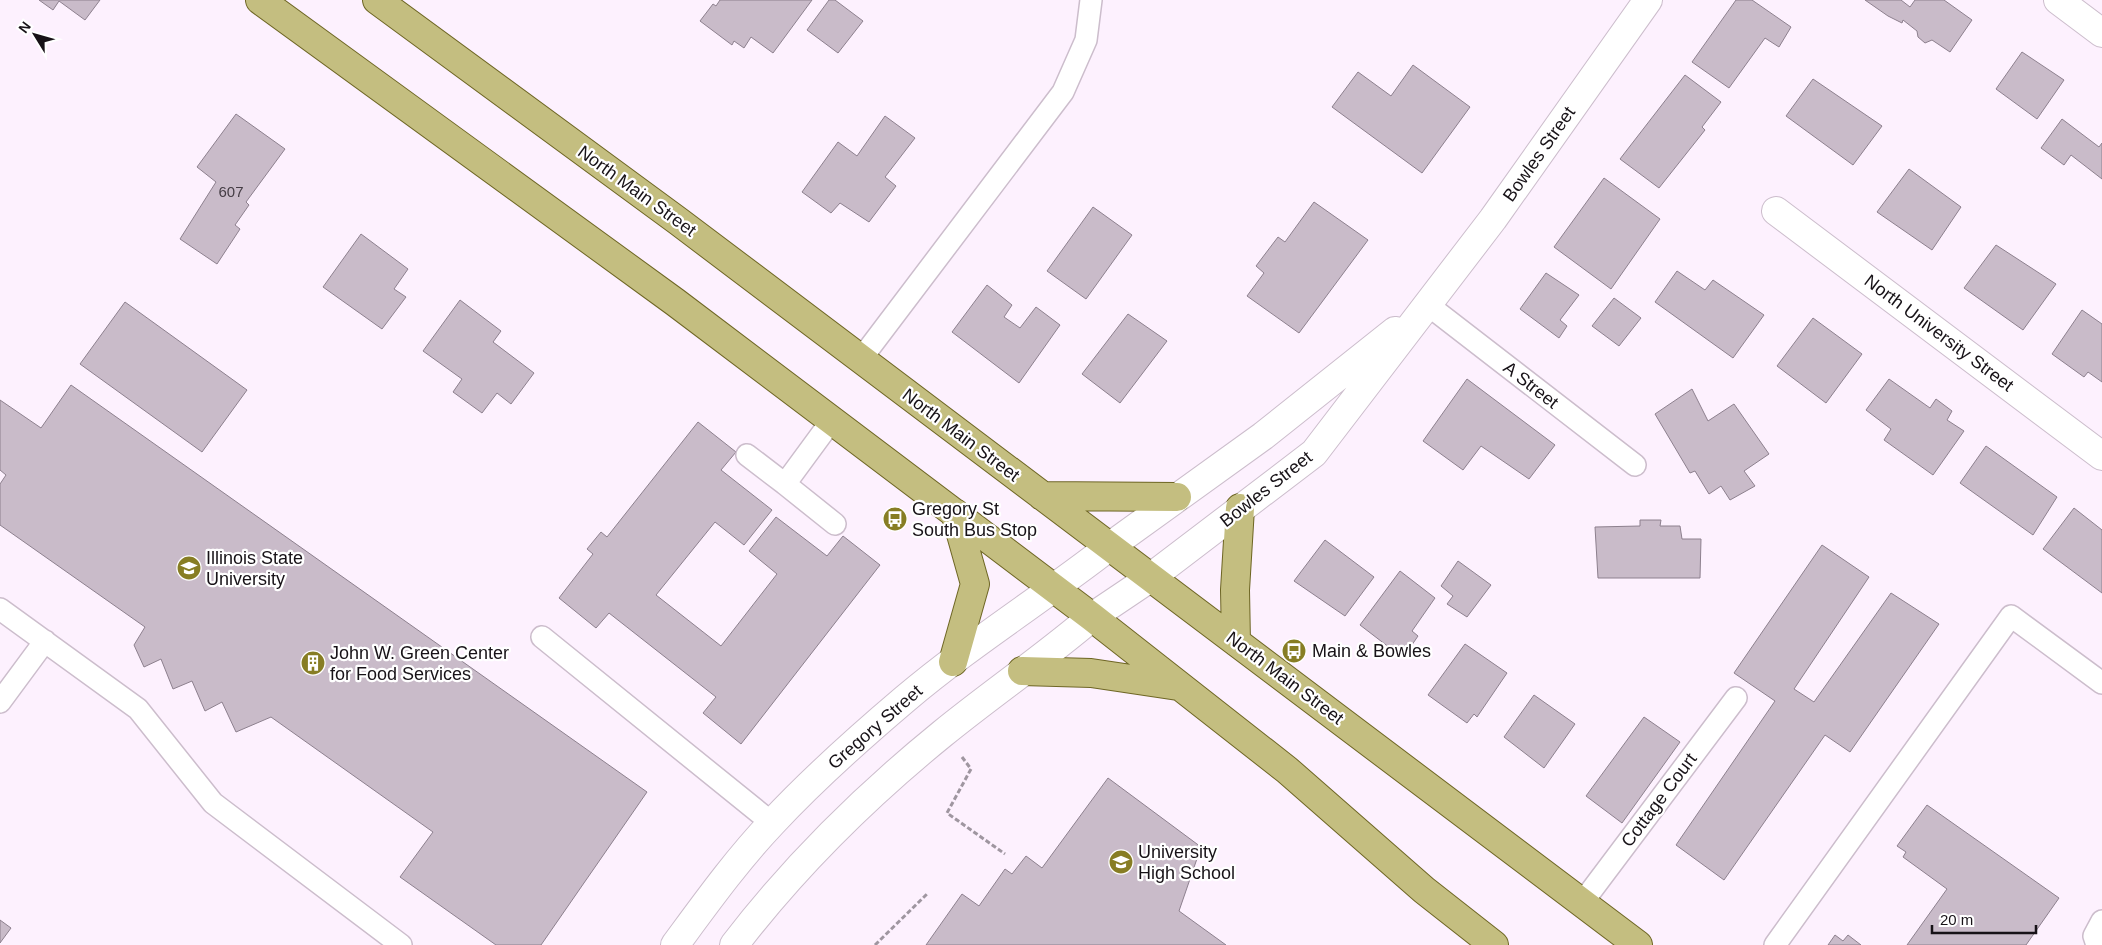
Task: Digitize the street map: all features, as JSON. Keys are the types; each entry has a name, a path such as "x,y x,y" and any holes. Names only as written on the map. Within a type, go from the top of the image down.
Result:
{"main road":[{"path":"260,0 675,302 1092,617 1287,770 1424,890 1494,945"},
{"name":"North Main Street","path":"377,0 678,221 1638,945"},
{"path":"1042,496 1177,497"},
{"path":"1236,642 1235,590 1240,508"},
{"path":"953,662 975,584 955,513"},
{"path":"1022,671 1091,673 1180,686"}],"street":[{"name":"Bowles Street","path":"1092,617 1150,578 1314,453 1493,219 1648,0"},
{"path":"2058,0 2102,33"},
{"name":"North University Street","path":"1776,211 2102,456"},
{"name":"Bowles Street","path":"1109,547 1263,436 1428,305"},
{"name":"Gregory Street","path":"676,945 717,887 772,823 837,759 906,698 1109,547"},
{"path":"734,945 805,862 874,791 941,734 1022,671 1064,642 1092,617"}],"lane":[{"path":"861,359 1063,92 1086,40 1090,0"},
{"name":"A Street","path":"1428,305 1635,465"},
{"path":"785,484 832,420"},
{"path":"747,455 835,524"},
{"path":"0,609 138,709 213,803 401,945"},
{"path":"1775,945 2011,616 2102,683"},
{"path":"542,637 772,823"},
{"path":"0,702 45,641"},
{"name":"Cottage Court","path":"1582,903 1736,698"},
{"path":"2097,945 2094,936 2102,921"}],"path":[{"path":"962,757 971,769 948,813 1005,854"},
{"path":"875,945 928,894"}],"building":[{"path":"39,0 100,0 85,20 59,1 53,10"},
{"path":"720,0 812,0 773,53 751,37 744,48 734,41 732,45 700,21 713,4 716,6"},
{"path":"829,0 835,0 863,21 838,53 807,30"},
{"path":"1736,0 1752,0 1791,27 1779,47 1765,38 1729,88 1692,62"},
{"path":"1865,0 1901,0 1910,7 1915,0 1944,0 1972,20 1950,52 1932,40 1925,43 1918,37 1917,31 1903,20 1902,23 1888,16"},
{"path":"2022,52 2064,80 2037,119 1996,89"},
{"path":"1413,65 1470,107 1422,173 1332,107 1358,72 1391,96"},
{"path":"1685,75 1721,102 1702,127 1705,130 1659,188 1620,159"},
{"path":"1813,79 1882,126 1853,165 1786,116"},
{"path":"236,114 285,149 246,202 249,205 235,225 240,229 217,264 180,239 216,182 197,167"},
{"path":"885,116 915,138 885,177 896,186 869,222 840,203 831,213 802,192 838,142 857,156"},
{"path":"2062,119 2099,147 2102,143 2102,179 2071,155 2064,165 2041,148"},
{"path":"1909,169 1961,207 1932,250 1877,212"},
{"path":"1604,178 1660,219 1611,289 1554,247"},
{"path":"1314,202 1368,240 1299,333 1247,296 1264,273 1256,266 1278,237 1285,242"},
{"path":"1093,207 1132,235 1086,299 1047,271"},
{"path":"361,234 408,269 394,289 406,297 382,329 323,287"},
{"path":"1996,245 2056,284 2023,330 1964,288"},
{"path":"1677,271 1705,290 1713,280 1764,315 1733,358 1655,302"},
{"path":"1546,273 1579,295 1560,320 1567,326 1559,338 1520,309"},
{"path":"987,285 1012,305 1004,317 1020,328 1036,307 1060,325 1019,383 952,332"},
{"path":"1614,298 1641,318 1619,346 1592,326"},
{"path":"460,300 501,331 493,342 534,373 511,404 497,393 482,413 453,392 462,379 423,351"},
{"path":"125,302 247,390 202,452 80,364"},
{"path":"2082,310 2102,324 2102,382 2088,372 2084,377 2052,354"},
{"path":"1128,314 1167,341 1120,403 1082,374"},
{"path":"1813,318 1862,354 1826,403 1777,366"},
{"path":"1467,379 1555,445 1529,479 1481,446 1463,470 1423,441"},
{"path":"1889,379 1930,408 1936,399 1952,411 1947,420 1964,431 1933,475 1884,440 1891,429 1866,410"},
{"name":"John W. Green Center for Food Services","path":"71,385 647,792 541,945 496,945 400,877 433,832 271,717 236,732 222,702 205,711 192,681 173,689 161,659 144,667 134,645 145,627 0,525 0,484 6,475 0,470 0,400 41,428"},
{"path":"1692,389 1708,421 1734,404 1769,454 1744,471 1755,486 1730,500 1721,486 1709,494 1695,471 1690,473 1655,414"},
{"path":"698,422 736,452 721,470 772,510 744,545 715,522 656,595 721,646 777,574 749,551 776,517 827,556 843,536 880,565 741,744 703,713 716,697 609,613 596,628 559,598 593,554 587,549 601,532 607,537"},
{"path":"1986,446 2057,497 2033,535 1960,483"},
{"path":"2074,508 2102,530 2102,593 2043,549"},
{"path":"1640,520 1661,520 1660,526 1680,526 1682,539 1701,539 1700,578 1598,578 1595,527 1640,526"},
{"path":"1325,540 1374,577 1345,616 1294,581"},
{"path":"1822,545 1869,577 1794,689 1814,702 1891,593 1939,624 1850,752 1825,735 1724,880 1676,845 1775,701 1734,673"},
{"path":"1458,561 1491,585 1467,617 1447,604 1453,596 1441,586"},
{"path":"1400,571 1435,598 1412,631 1418,636 1403,658 1360,625"},
{"path":"1465,644 1507,673 1477,717 1474,714 1467,723 1428,695"},
{"path":"1534,695 1575,724 1544,768 1504,737"},
{"path":"1644,717 1680,742 1622,823 1586,796"},
{"name":"University High School","path":"1108,778 1201,847 1179,911 1226,945 926,945 962,894 979,906 1005,869 1012,874 1026,856 1042,868"},
{"path":"1927,805 2059,898 2026,945 1907,945 1947,889 1903,857 1906,852 1897,846"},
{"path":"0,920 11,928 0,943"},
{"path":"1835,935 1843,941 1848,935 1861,945 1828,945"}],"place":[{"name":"Gregory St South Bus Stop","path":"895,519"},
{"name":"Illinois State University","path":"189,568"},
{"name":"Main & Bowles","path":"1294,651"},
{"name":"John W. Green Center for Food Services","path":"313,663"},
{"name":"University High School","path":"1121,862"}]}
